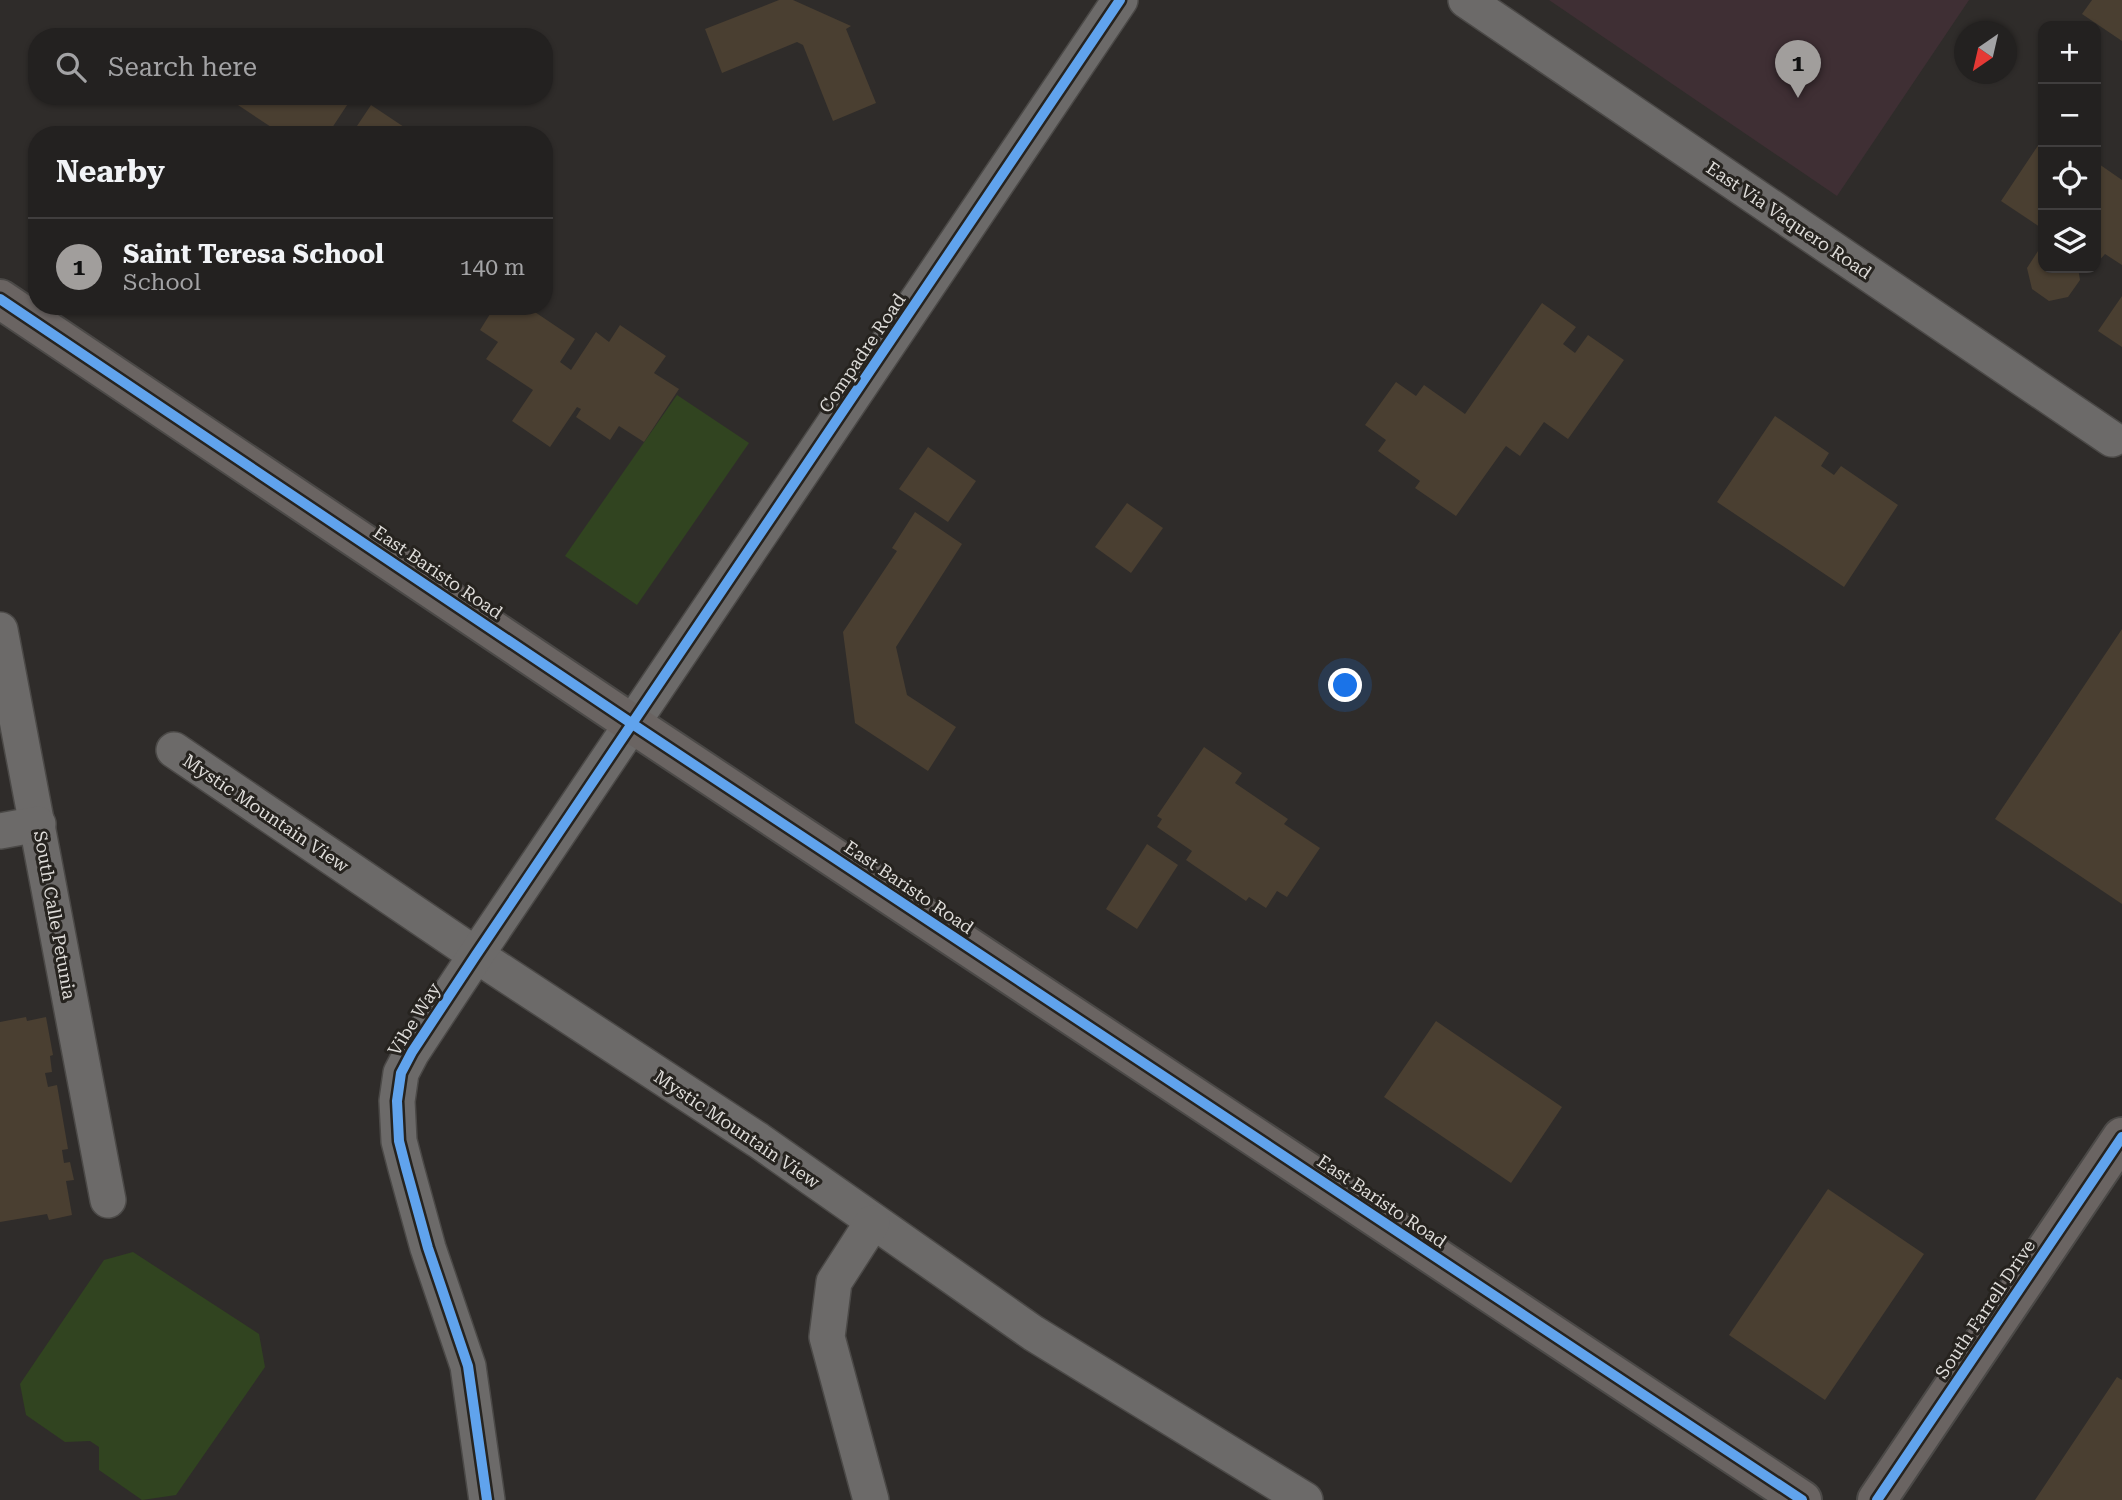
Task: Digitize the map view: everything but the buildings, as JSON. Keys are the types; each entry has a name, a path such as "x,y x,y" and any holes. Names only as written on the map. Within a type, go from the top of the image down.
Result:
{"street":[{"name":"Compadre Road","path":"634,725 1120,0"},
{"name":"East Via Vaquero Road","path":"1466,0 2112,439"},
{"name":"East Baristo Road","path":"0,299 634,725 1802,1500"},
{"name":"South Calle Petunia","path":"0,630 108,1200"},
{"name":"Vibe Way","path":"487,1500 468,1366 428,1248 400,1141 397,1101 401,1073 476,955 634,725"},
{"name":"Mystic Mountain View","path":"174,750 476,955 758,1140 872,1223 1032,1332 1305,1500"},
{"path":"0,831 38,824"},
{"name":"South Farrell Drive","path":"1877,1500 2122,1137"},
{"path":"871,1500 827,1337 834,1282 872,1223"}],"shaded area":[{"path":"1549,0 1969,0 1837,196"}],"green space":[{"path":"677,395 749,443 637,605 565,556"},
{"path":"133,1252 259,1334 265,1367 176,1495 142,1500 99,1470 99,1447 90,1441 65,1442 26,1415 20,1384 104,1260"}],"cycle path":[{"path":"487,1500 468,1366 428,1248 399,1141 397,1101 401,1073 476,955 1120,0"},
{"path":"0,299 634,725 1802,1500"},
{"path":"1877,1500 2122,1137"}],"place":[{"name":"Saint Teresa School","path":"1798,98"}]}
